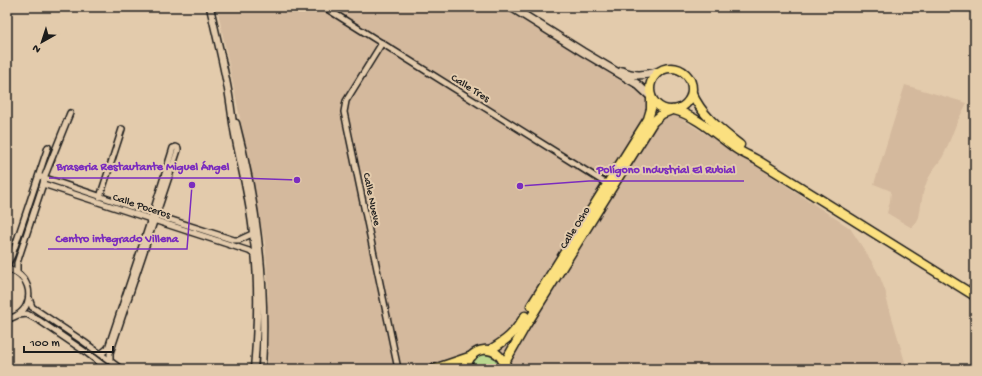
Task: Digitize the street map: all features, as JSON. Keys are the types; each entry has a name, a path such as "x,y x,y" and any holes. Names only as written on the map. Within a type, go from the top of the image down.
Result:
{"main road":[{"path":"511,7 583,52 637,84 651,97 657,106 666,110 673,110 680,108 690,99 692,86 690,80 682,70 669,68 647,75 635,75 624,72 583,52"},
{"path":"651,97 649,86 650,81 657,72"},
{"path":"692,93 700,109 757,160"},
{"name":"Calle Ocho","path":"472,356 480,350 490,350 507,339 517,328 650,115 652,106 651,97"},
{"path":"673,110 686,114 737,150 757,160 975,296"},
{"name":"Calle Ocho","path":"504,366 525,327 653,122 662,114 673,110"},
{"path":"490,350 502,359 504,366"},
{"path":"434,369 472,356"},
{"path":"467,369 468,361 472,356"}],"street":[{"path":"210,7 228,92 244,153 252,192 258,235 263,298 264,325 262,369"},
{"name":"Calle Tres","path":"324,7 607,184"},
{"name":"Calle Nueve","path":"382,43 346,101 344,112 398,369"},
{"path":"228,92 234,133 247,191 254,234 257,313 254,369"},
{"path":"17,272 17,263 44,184 44,178 70,112"},
{"path":"100,197 122,129"},
{"path":"101,354 108,348 153,217 178,150 176,147 173,148 153,217 110,353 110,360"},
{"path":"7,265 12,255 48,148"},
{"name":"Calle Poceros","path":"39,176 249,251 255,255"},
{"name":"Calle Poceros","path":"44,184 234,240 239,240 254,234"},
{"path":"7,269 17,272 23,277 29,291 27,305 19,315"},
{"path":"29,298 32,307 121,369"},
{"path":"7,319 27,314 40,321 108,369"}],"shaded area":[{"path":"217,7 504,7 747,160 850,228 880,277 886,293 907,369 268,369 268,284 265,243"},
{"path":"905,85 967,103 957,122 942,158 927,181 923,193 919,217 912,228 887,213 891,191 874,184"}],"green space":[{"path":"481,355 491,356 496,360 499,369 472,369 474,360"}],"place":[{"name":"Braseria Restautante Miguel Ángel","path":"297,180"},
{"name":"Centro integrado Villena","path":"192,185"},
{"name":"Polígono Industrial El Rubial","path":"520,186"}]}
